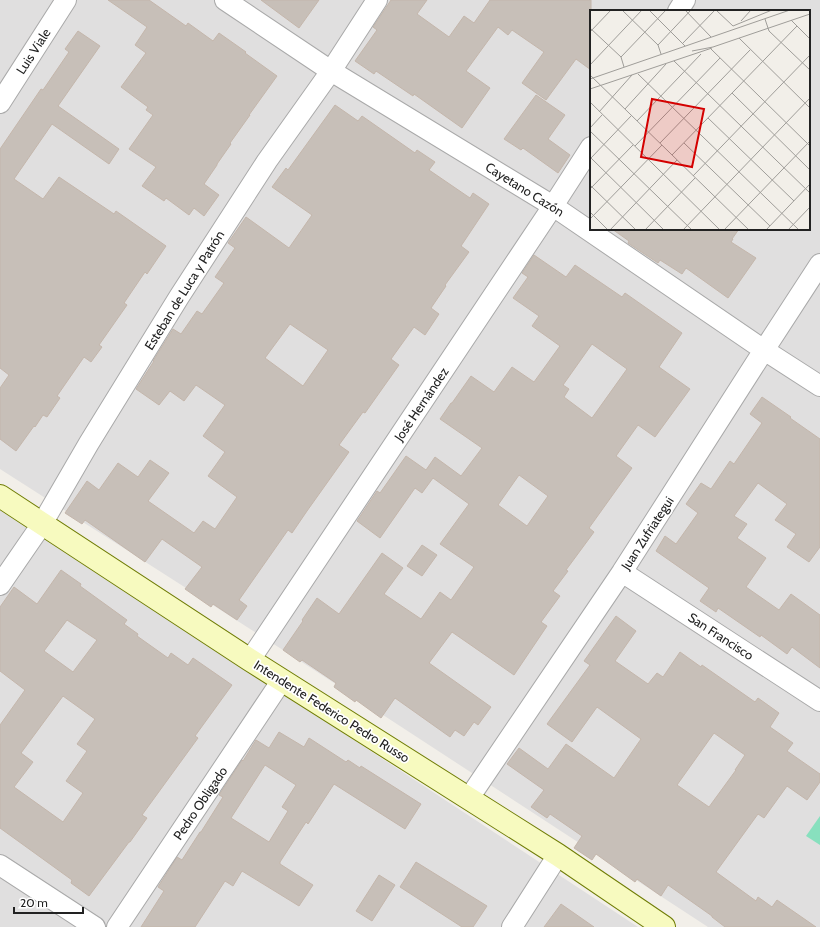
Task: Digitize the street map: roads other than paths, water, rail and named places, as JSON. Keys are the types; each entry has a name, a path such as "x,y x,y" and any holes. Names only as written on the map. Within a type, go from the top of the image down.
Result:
{"street":[{"name":"Luis Viale","path":"0,103 66,0"},
{"name":"Cayetano Cazón","path":"225,0 331,71 553,206 764,350 820,386"},
{"name":"Esteban de Luca y Patrón","path":"0,585 42,524 89,443 179,297 267,161 331,71 376,0"},
{"path":"679,10 685,0"},
{"name":"José Hernández","path":"250,660 590,149"},
{"name":"Juan Zufriategui","path":"469,798 622,572 820,264"},
{"name":"Intendente Federico Pedro Russo","path":"0,496 250,660 558,855 664,927"},
{"name":"San Francisco","path":"622,572 820,701"},
{"name":"Pedro Obligado","path":"117,927 282,680"},
{"path":"512,927 558,855"},
{"path":"0,865 95,927"}]}
